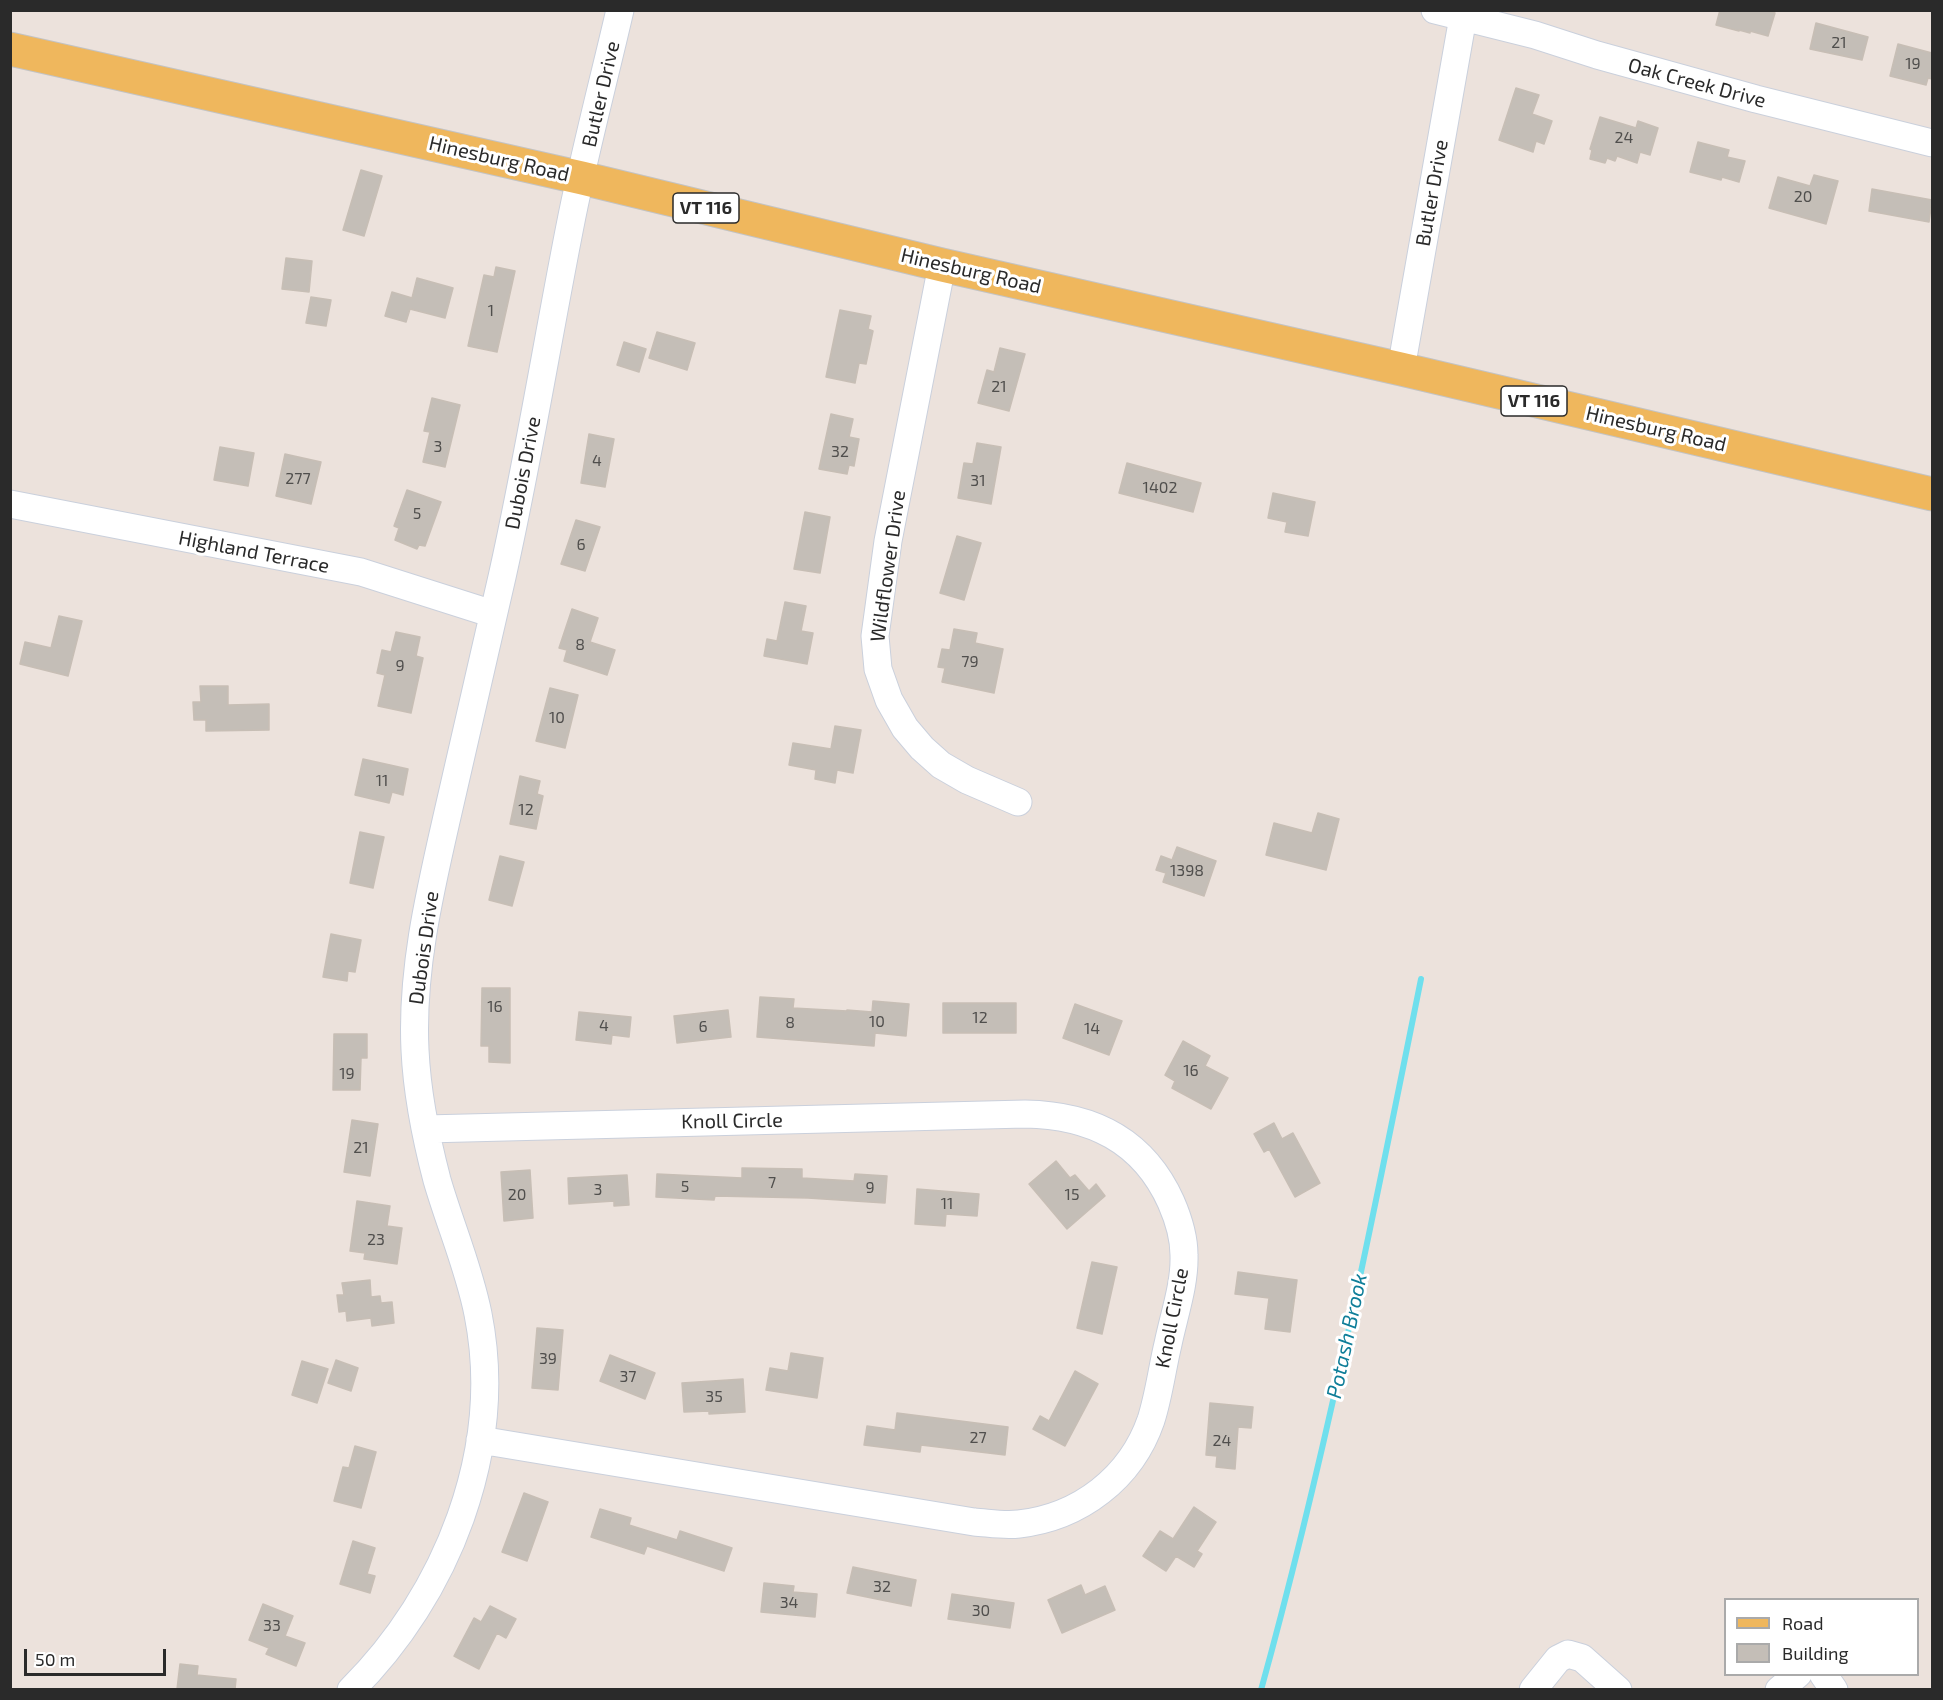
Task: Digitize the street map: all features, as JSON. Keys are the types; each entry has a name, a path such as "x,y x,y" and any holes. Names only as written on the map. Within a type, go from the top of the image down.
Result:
{"main road":[{"name":"Hinesburg Road","path":"10,49 582,178 942,265 1401,369 1932,494"}],"street":[{"name":"Butler Drive","path":"582,178 620,10"},
{"name":"Oak Creek Drive","path":"1435,10 1535,35 1703,85 1932,143"},
{"name":"Butler Drive","path":"1401,369 1462,17"},
{"name":"Dubois Drive","path":"351,1689 404,1628 437,1573 463,1510 480,1440 483,1372 478,1315 470,1282 437,1179 426,1129 415,1051 421,944 439,850 516,509 570,227 582,178"},
{"name":"Wildflower Drive","path":"942,265 888,540 875,636 878,669 889,700 905,728 922,748 941,765 967,780 1018,802"},
{"name":"Highland Terrace","path":"10,504 361,572 493,614"},
{"name":"Knoll Circle","path":"426,1129 1025,1114 1058,1116 1090,1124 1106,1131 1144,1160 1168,1197 1182,1240 1184,1253 1181,1281 1155,1406 1145,1434 1127,1464 1102,1491 1076,1507 1047,1519 1018,1524 974,1522 480,1440"},
{"path":"1533,1689 1558,1659 1568,1654 1582,1658 1618,1689"},
{"path":"1779,1689 1795,1676"},
{"path":"1824,1676 1834,1689"}],"building":[{"path":"1720,10 1766,10 1775,13 1768,36 1716,25"},
{"path":"1816,23 1868,37 1862,60 1810,49"},
{"path":"1898,44 1932,53 1932,79 1928,78 1926,85 1890,76"},
{"path":"1516,88 1539,95 1532,114 1552,121 1544,144 1536,141 1533,152 1499,140"},
{"path":"1600,117 1636,128 1638,121 1658,128 1650,155 1640,152 1637,163 1617,156 1615,161 1607,158 1605,163 1590,159 1592,150 1590,149"},
{"path":"1698,142 1729,150 1727,157 1745,161 1739,182 1690,172"},
{"path":"361,170 382,176 364,236 343,230"},
{"path":"1814,175 1838,181 1826,224 1769,208 1778,177 1810,186"},
{"path":"1872,189 1932,200 1929,222 1869,211"},
{"path":"286,258 312,261 309,292 282,289"},
{"path":"496,267 515,271 497,352 468,346 484,275 494,277"},
{"path":"417,278 453,288 445,318 410,309 406,322 385,316 392,292 412,298"},
{"path":"311,297 331,300 326,326 306,323"},
{"path":"840,310 871,316 868,329 873,331 866,364 859,363 855,383 826,377"},
{"path":"657,332 695,343 687,370 649,358"},
{"path":"624,342 646,349 639,372 617,365"},
{"path":"1000,348 1025,354 1009,411 978,403 987,370 994,372"},
{"path":"432,398 460,405 445,467 423,462 430,432 424,431"},
{"path":"831,414 853,419 849,437 859,439 854,466 849,465 847,474 819,469"},
{"path":"589,434 614,439 605,487 581,483"},
{"path":"977,443 1001,447 991,504 958,498 964,463 973,464"},
{"path":"220,447 254,453 248,486 214,480"},
{"path":"285,454 321,462 311,504 276,496"},
{"path":"1127,463 1201,483 1193,512 1119,493"},
{"path":"407,490 441,502 425,546 419,545 417,549 395,540 399,528 394,526"},
{"path":"1273,493 1315,502 1308,536 1285,532 1287,522 1268,518"},
{"path":"805,512 830,517 820,573 794,569"},
{"path":"576,520 600,527 585,571 561,564"},
{"path":"957,536 981,543 964,600 940,593"},
{"path":"785,602 806,606 801,631 813,633 807,664 764,656 767,639 777,641"},
{"path":"572,609 598,618 590,642 615,650 607,675 564,661 567,650 559,648"},
{"path":"59,616 82,621 68,676 20,664 25,642 51,648"},
{"path":"954,629 977,633 975,643 1003,649 994,693 942,682 945,668 938,667 942,649 950,650"},
{"path":"396,632 420,637 416,656 423,658 411,713 378,706 385,675 377,673 382,650 391,652"},
{"path":"200,686 228,686 228,705 269,704 269,730 206,731 206,720 194,720 193,702 201,702"},
{"path":"550,688 578,695 565,748 536,741"},
{"path":"835,726 861,730 853,773 837,770 835,783 815,779 816,770 789,765 793,743 831,749"},
{"path":"363,759 408,769 403,795 392,792 389,803 355,795"},
{"path":"520,776 540,781 537,794 543,796 536,829 510,824"},
{"path":"1318,813 1339,819 1326,870 1266,855 1274,823 1312,833"},
{"path":"360,832 384,837 373,888 350,883"},
{"path":"1177,847 1216,861 1204,896 1163,882 1166,873 1156,870 1161,856 1172,860"},
{"path":"500,856 524,862 512,906 489,900"},
{"path":"331,934 361,940 355,972 348,971 347,981 323,977"},
{"path":"482,988 510,988 510,1063 489,1062 489,1046 481,1046"},
{"path":"760,997 794,999 793,1008 847,1011 872,1012 873,1001 909,1004 906,1036 875,1033 874,1046 757,1037"},
{"path":"943,1003 1016,1003 1016,1033 943,1033"},
{"path":"1075,1004 1122,1021 1109,1055 1063,1038"},
{"path":"728,1010 731,1037 677,1043 674,1016"},
{"path":"579,1012 631,1017 629,1037 612,1035 611,1044 576,1040"},
{"path":"334,1034 367,1034 367,1058 361,1058 360,1090 333,1090"},
{"path":"1183,1041 1210,1056 1205,1066 1228,1078 1211,1109 1172,1088 1175,1081 1165,1075"},
{"path":"352,1120 378,1124 370,1176 344,1172"},
{"path":"1274,1123 1282,1139 1293,1133 1320,1183 1295,1197 1269,1149 1264,1152 1254,1134"},
{"path":"1056,1161 1070,1178 1075,1175 1089,1191 1096,1184 1105,1196 1067,1229 1029,1184"},
{"path":"742,1168 802,1169 802,1178 854,1181 855,1174 887,1176 885,1203 808,1198 715,1196 714,1200 656,1197 657,1174 742,1178"},
{"path":"530,1170 533,1218 504,1221 501,1172"},
{"path":"627,1175 629,1205 614,1206 614,1201 569,1204 568,1178"},
{"path":"917,1189 979,1194 977,1216 946,1214 945,1226 915,1224"},
{"path":"357,1201 390,1206 387,1226 402,1228 397,1264 364,1259 365,1253 350,1251"},
{"path":"1092,1262 1117,1267 1102,1334 1077,1328"},
{"path":"1238,1272 1297,1280 1290,1332 1265,1329 1269,1298 1235,1294"},
{"path":"370,1280 371,1297 380,1296 381,1303 392,1302 394,1323 372,1326 371,1318 347,1321 346,1311 339,1312 337,1295 344,1295 342,1283"},
{"path":"537,1328 563,1330 558,1390 532,1388"},
{"path":"791,1353 823,1358 817,1398 766,1390 770,1368 788,1371"},
{"path":"610,1355 655,1373 645,1399 600,1381"},
{"path":"336,1360 358,1368 351,1391 328,1383"},
{"path":"302,1361 328,1369 317,1403 292,1395"},
{"path":"1075,1371 1098,1384 1065,1446 1033,1429 1040,1416 1049,1421"},
{"path":"743,1379 745,1412 709,1414 709,1411 684,1412 682,1383"},
{"path":"1210,1403 1253,1407 1251,1428 1238,1427 1235,1469 1216,1467 1217,1456 1206,1455"},
{"path":"897,1413 1008,1427 1005,1455 921,1445 920,1452 864,1445 867,1426 895,1430"},
{"path":"355,1446 376,1452 361,1508 334,1501 343,1467 349,1468"},
{"path":"524,1493 548,1502 527,1561 502,1552"},
{"path":"1194,1507 1216,1522 1197,1551 1202,1554 1194,1567 1176,1556 1166,1571 1143,1556 1160,1531 1173,1539"},
{"path":"600,1509 631,1518 629,1525 677,1540 680,1531 732,1548 724,1571 647,1546 644,1554 591,1537"},
{"path":"353,1541 375,1548 367,1574 375,1576 370,1593 340,1584"},
{"path":"853,1567 916,1580 911,1606 847,1593"},
{"path":"764,1583 794,1586 793,1592 817,1594 815,1617 761,1612"},
{"path":"1081,1585 1085,1595 1105,1586 1115,1610 1062,1633 1048,1600"},
{"path":"952,1594 1014,1603 1010,1628 948,1619"},
{"path":"263,1604 293,1616 285,1636 305,1643 296,1666 266,1654 269,1648 249,1640"},
{"path":"490,1606 516,1619 506,1638 497,1633 479,1669 454,1656 474,1618 481,1622"},
{"path":"180,1664 198,1666 197,1675 236,1679 235,1689 177,1689"}],"waterway":[{"name":"Potash Brook","path":"1261,1690 1328,1425 1421,979"}]}
